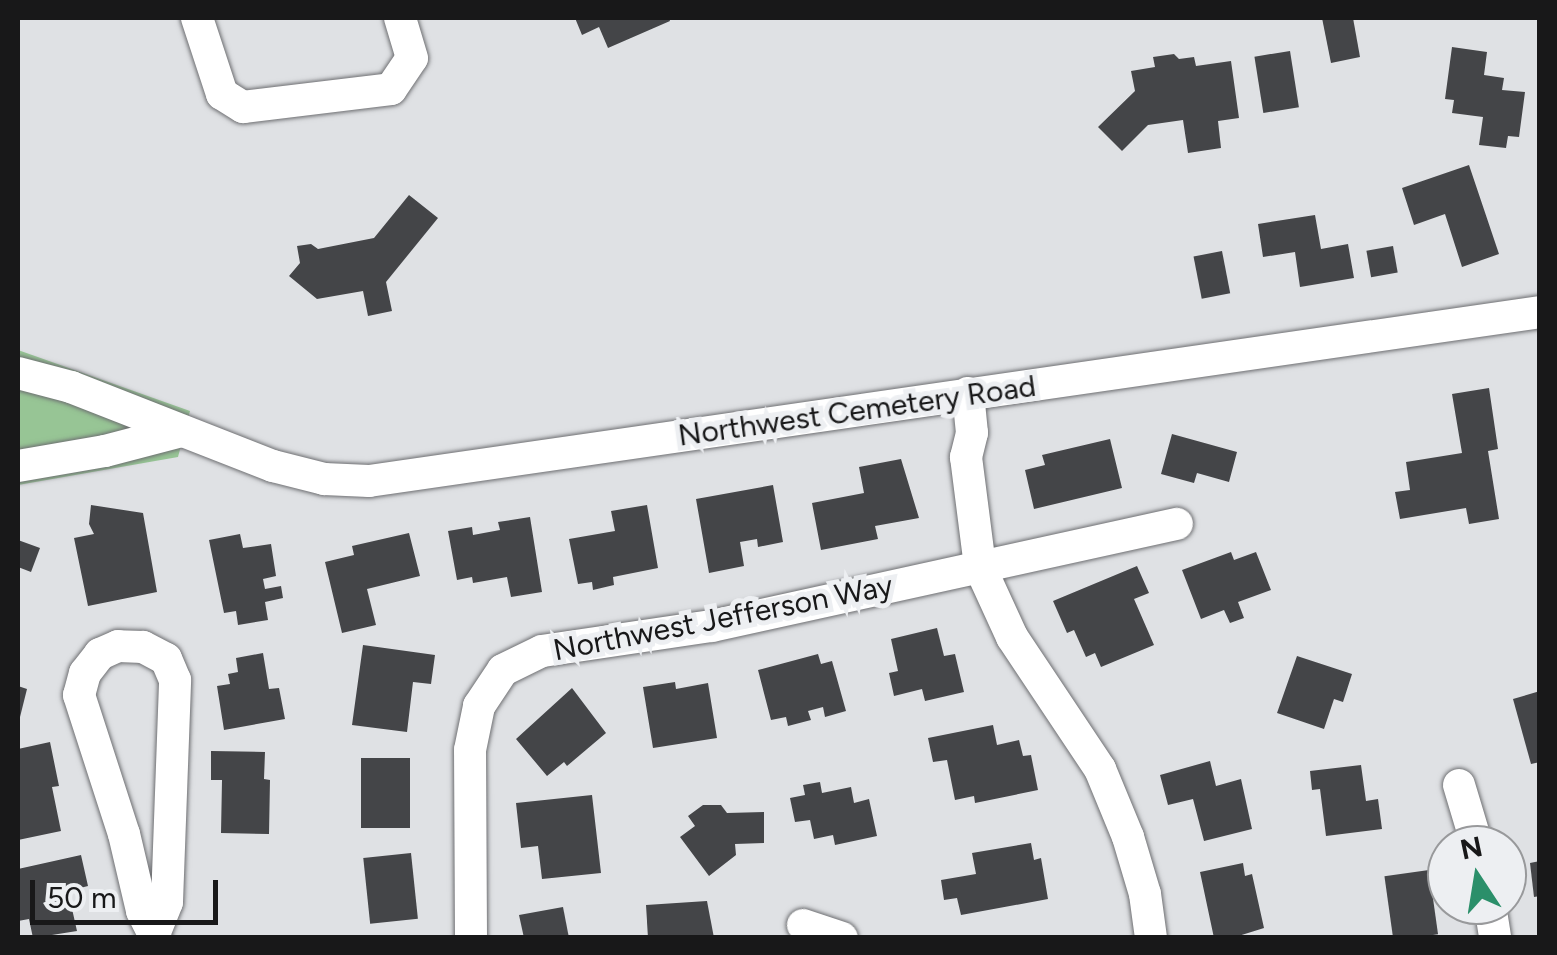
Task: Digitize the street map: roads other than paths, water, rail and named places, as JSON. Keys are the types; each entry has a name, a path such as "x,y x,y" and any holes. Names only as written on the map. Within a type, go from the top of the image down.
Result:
{"street":[{"path":"198,18 222,94 243,106 392,89 412,58 400,18"},
{"name":"Northwest Cemetery Road","path":"18,374 71,386 273,466 324,479 369,481 1540,312"},
{"path":"968,394 972,433 966,457 980,567 1012,637 1100,770 1128,836 1145,894 1151,938"},
{"path":"18,466 105,451 181,431"},
{"name":"Northwest Jefferson Way","path":"471,938 470,750 479,706 503,670 542,651 712,626 1177,524"},
{"path":"118,646 143,648 166,659 175,680 167,902 156,934 142,911 124,834 79,695 85,673 100,654 118,646"},
{"path":"1459,785 1471,825"},
{"path":"124,834 139,842 154,839 167,826"},
{"path":"802,925 842,938"}]}
